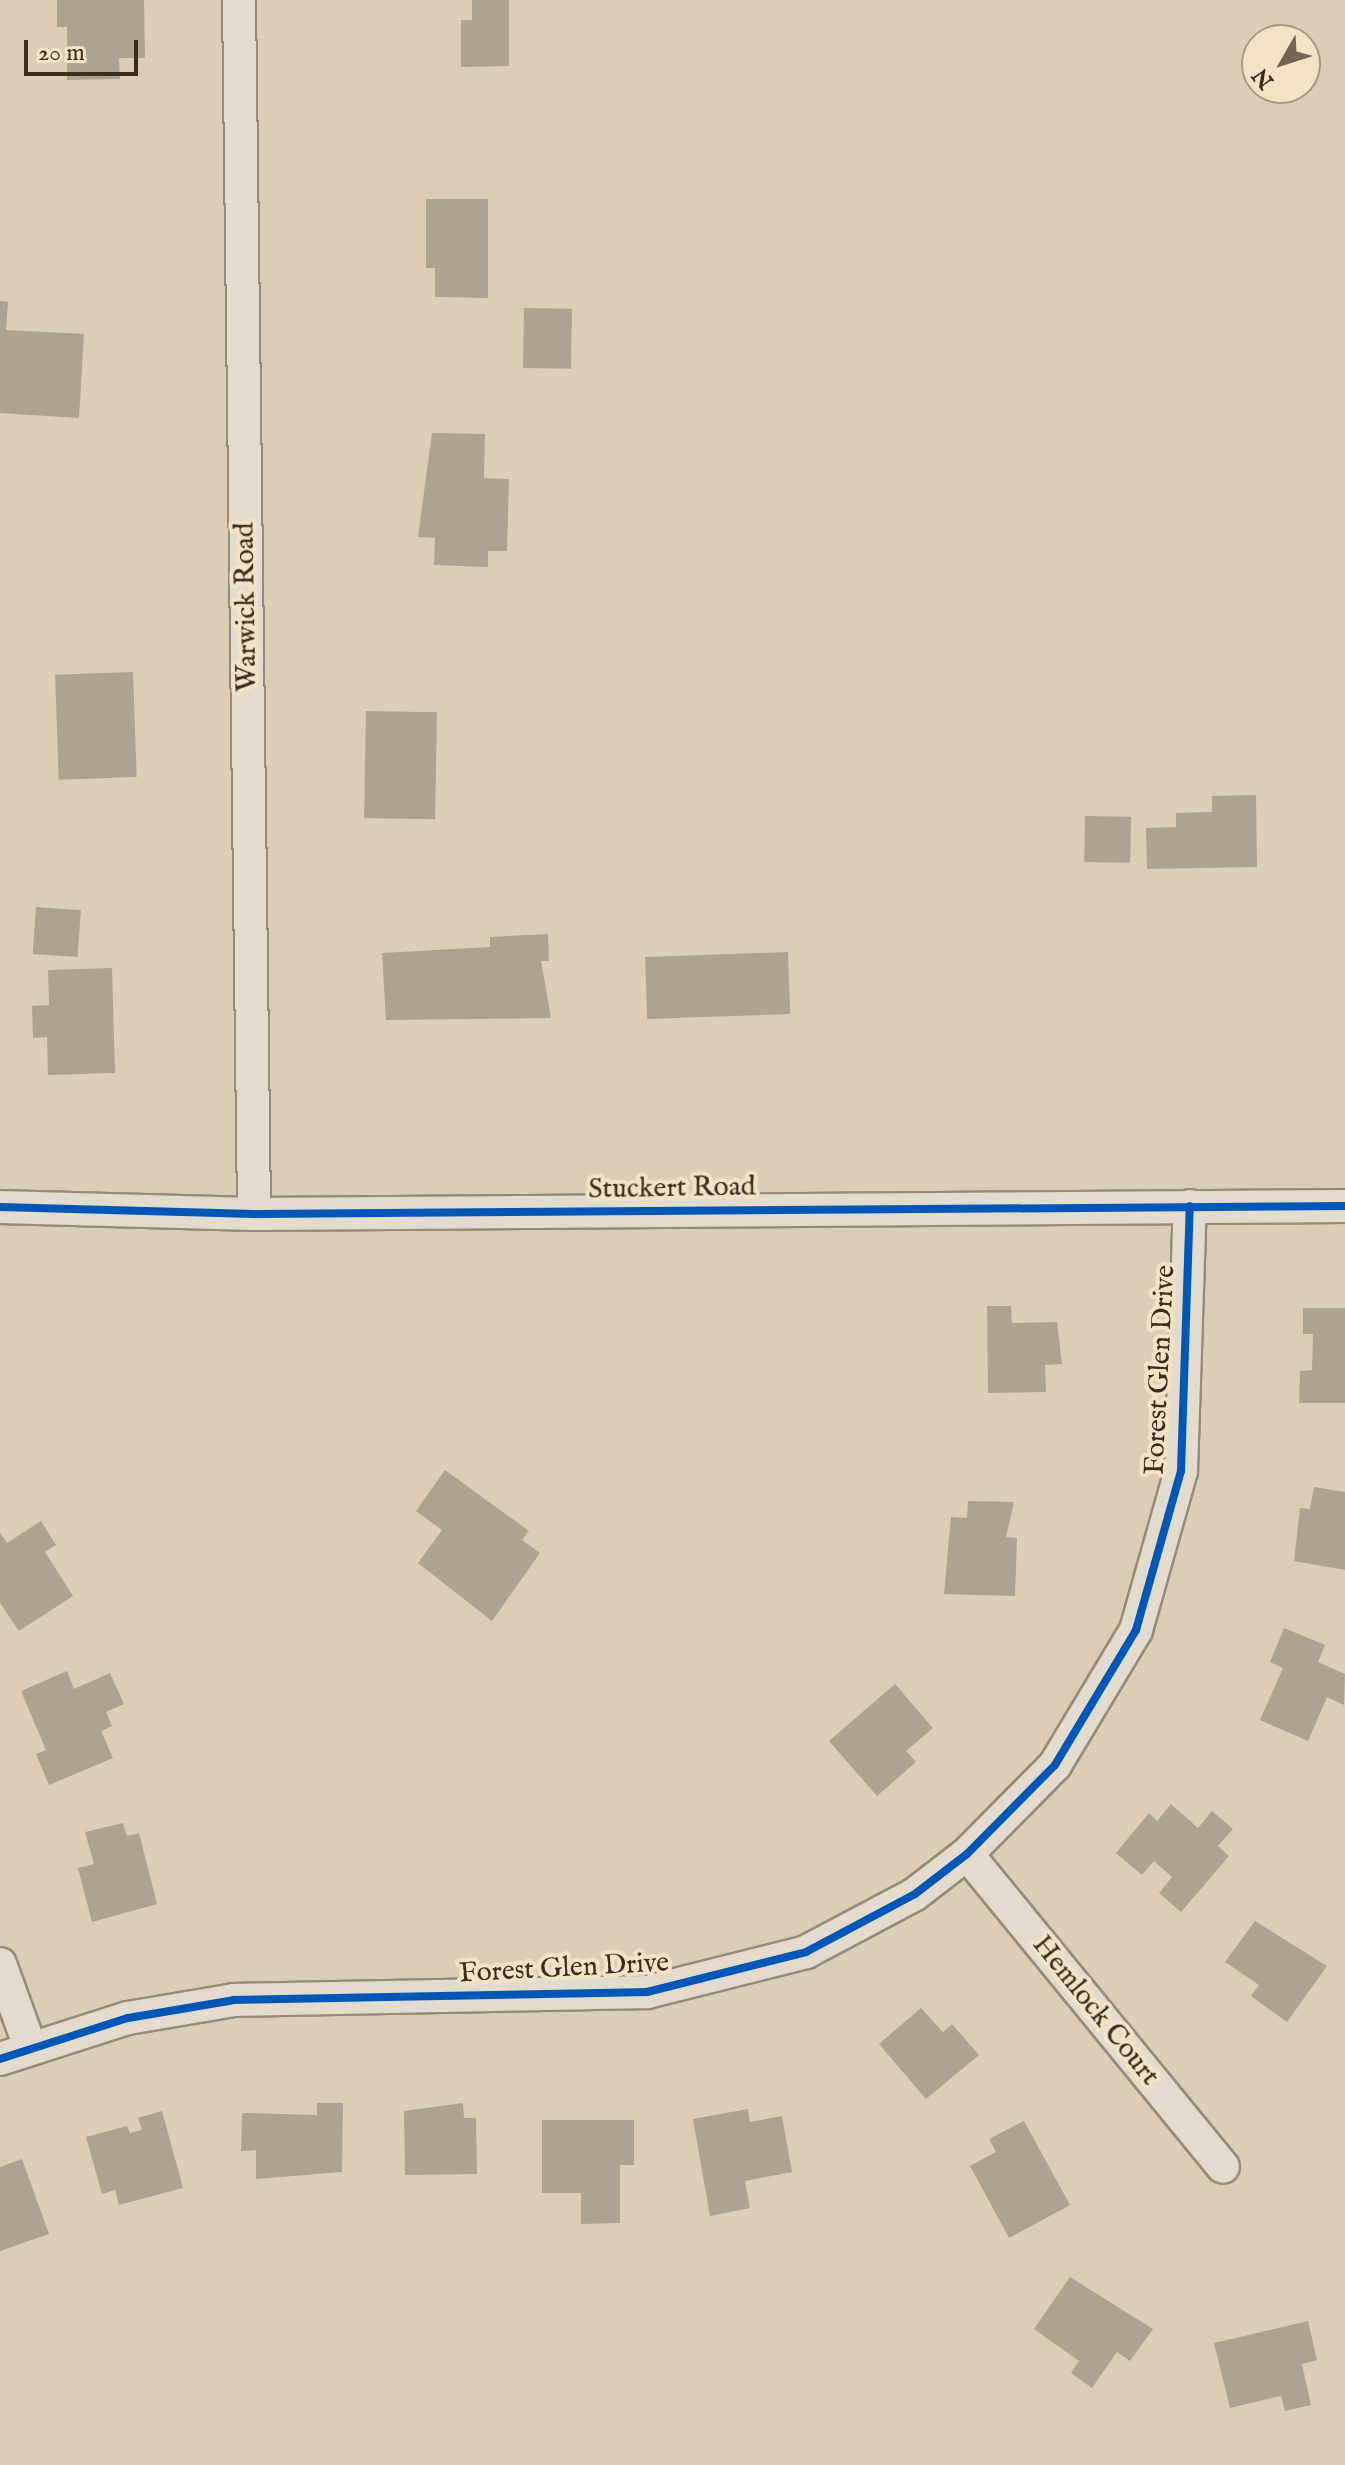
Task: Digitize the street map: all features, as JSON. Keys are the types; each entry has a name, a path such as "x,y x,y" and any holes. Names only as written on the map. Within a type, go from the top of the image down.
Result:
{"street":[{"name":"Warwick Road","path":"239,0 254,1214"},
{"name":"Forest Glen Drive","path":"0,2059 128,2018 234,2000 607,1994 728,1977 806,1952 880,1916 967,1854 1064,1752 1100,1700 1150,1594 1186,1428 1190,1206"},
{"name":"Stuckert Road","path":"0,1207 254,1214 1345,1206"},
{"name":"Hemlock Court","path":"967,1854 1223,2167"},
{"path":"0,1964 30,2047"}],"building":[{"path":"57,0 144,0 145,58 119,58 120,79 67,80 67,27 57,27"},
{"path":"472,0 509,0 509,66 461,67 461,20 472,20"},
{"path":"426,199 488,199 488,298 435,297 435,268 426,268"},
{"path":"0,301 8,302 6,330 84,334 79,418 0,413"},
{"path":"524,308 572,309 571,369 523,368"},
{"path":"432,433 485,434 484,478 509,479 507,551 488,551 488,567 434,565 435,538 418,537"},
{"path":"133,672 137,777 59,780 55,675"},
{"path":"366,711 437,712 435,819 364,818"},
{"path":"1256,795 1257,867 1147,869 1146,828 1176,827 1176,813 1212,812 1212,796"},
{"path":"1085,816 1131,817 1130,863 1084,862"},
{"path":"36,907 81,910 78,957 33,954"},
{"path":"548,934 549,961 541,961 551,1018 386,1020 382,953 490,947 490,937"},
{"path":"788,952 790,1014 647,1019 645,957"},
{"path":"112,968 115,1073 48,1075 47,1037 33,1038 32,1006 49,1005 48,970"},
{"path":"987,1306 1011,1306 1012,1323 1057,1322 1062,1364 1045,1365 1046,1392 988,1393"},
{"path":"1303,1308 1345,1308 1345,1403 1299,1403 1300,1371 1312,1370 1313,1334 1303,1334"},
{"path":"445,1470 529,1531 522,1540 540,1553 492,1621 418,1563 442,1530 416,1511"},
{"path":"1314,1487 1345,1492 1345,1570 1294,1561 1300,1508 1310,1509"},
{"path":"968,1501 1014,1502 1006,1537 1017,1538 1015,1596 944,1594 951,1517 967,1518"},
{"path":"41,1521 56,1545 45,1552 73,1596 19,1631 0,1603 0,1533 7,1543"},
{"path":"1284,1628 1325,1645 1318,1662 1345,1674 1344,1705 1327,1697 1308,1741 1260,1720 1283,1668 1270,1662"},
{"path":"67,1671 74,1689 110,1673 124,1704 106,1712 112,1726 101,1731 113,1758 49,1785 36,1754 46,1750 21,1691"},
{"path":"895,1684 933,1728 906,1751 916,1762 877,1796 829,1741"},
{"path":"1171,1804 1198,1828 1212,1811 1233,1829 1218,1846 1229,1856 1181,1912 1159,1893 1172,1877 1154,1861 1142,1875 1116,1853 1149,1813 1157,1821"},
{"path":"123,1823 127,1836 139,1833 157,1904 92,1922 78,1868 94,1864 85,1832"},
{"path":"1255,1921 1327,1966 1287,2022 1251,1996 1259,1985 1225,1962"},
{"path":"921,2008 943,2032 952,2024 979,2055 926,2099 879,2044"},
{"path":"317,2103 343,2103 342,2172 256,2179 256,2150 241,2151 242,2113 317,2115"},
{"path":"463,2103 464,2118 476,2118 477,2174 405,2175 404,2111"},
{"path":"748,2109 750,2122 782,2116 792,2172 745,2181 750,2208 710,2216 693,2119"},
{"path":"162,2111 183,2188 119,2205 115,2190 102,2194 86,2137 127,2126 130,2133 142,2130 138,2118"},
{"path":"542,2120 634,2120 634,2165 620,2165 620,2223 581,2224 581,2193 542,2193"},
{"path":"1024,2121 1070,2205 1009,2238 970,2166 996,2152 989,2139"},
{"path":"22,2159 49,2234 0,2251 0,2167"},
{"path":"1070,2277 1153,2329 1130,2361 1117,2352 1092,2388 1071,2373 1079,2361 1034,2329"},
{"path":"1308,2321 1317,2360 1302,2364 1311,2405 1285,2411 1281,2396 1230,2408 1214,2343"}],"cycle path":[{"path":"0,2059 128,2018 234,2000 647,1992 806,1952 915,1894 967,1854 1055,1765 1136,1630 1181,1471 1190,1206"},
{"path":"0,1207 254,1214 1345,1206"}]}
